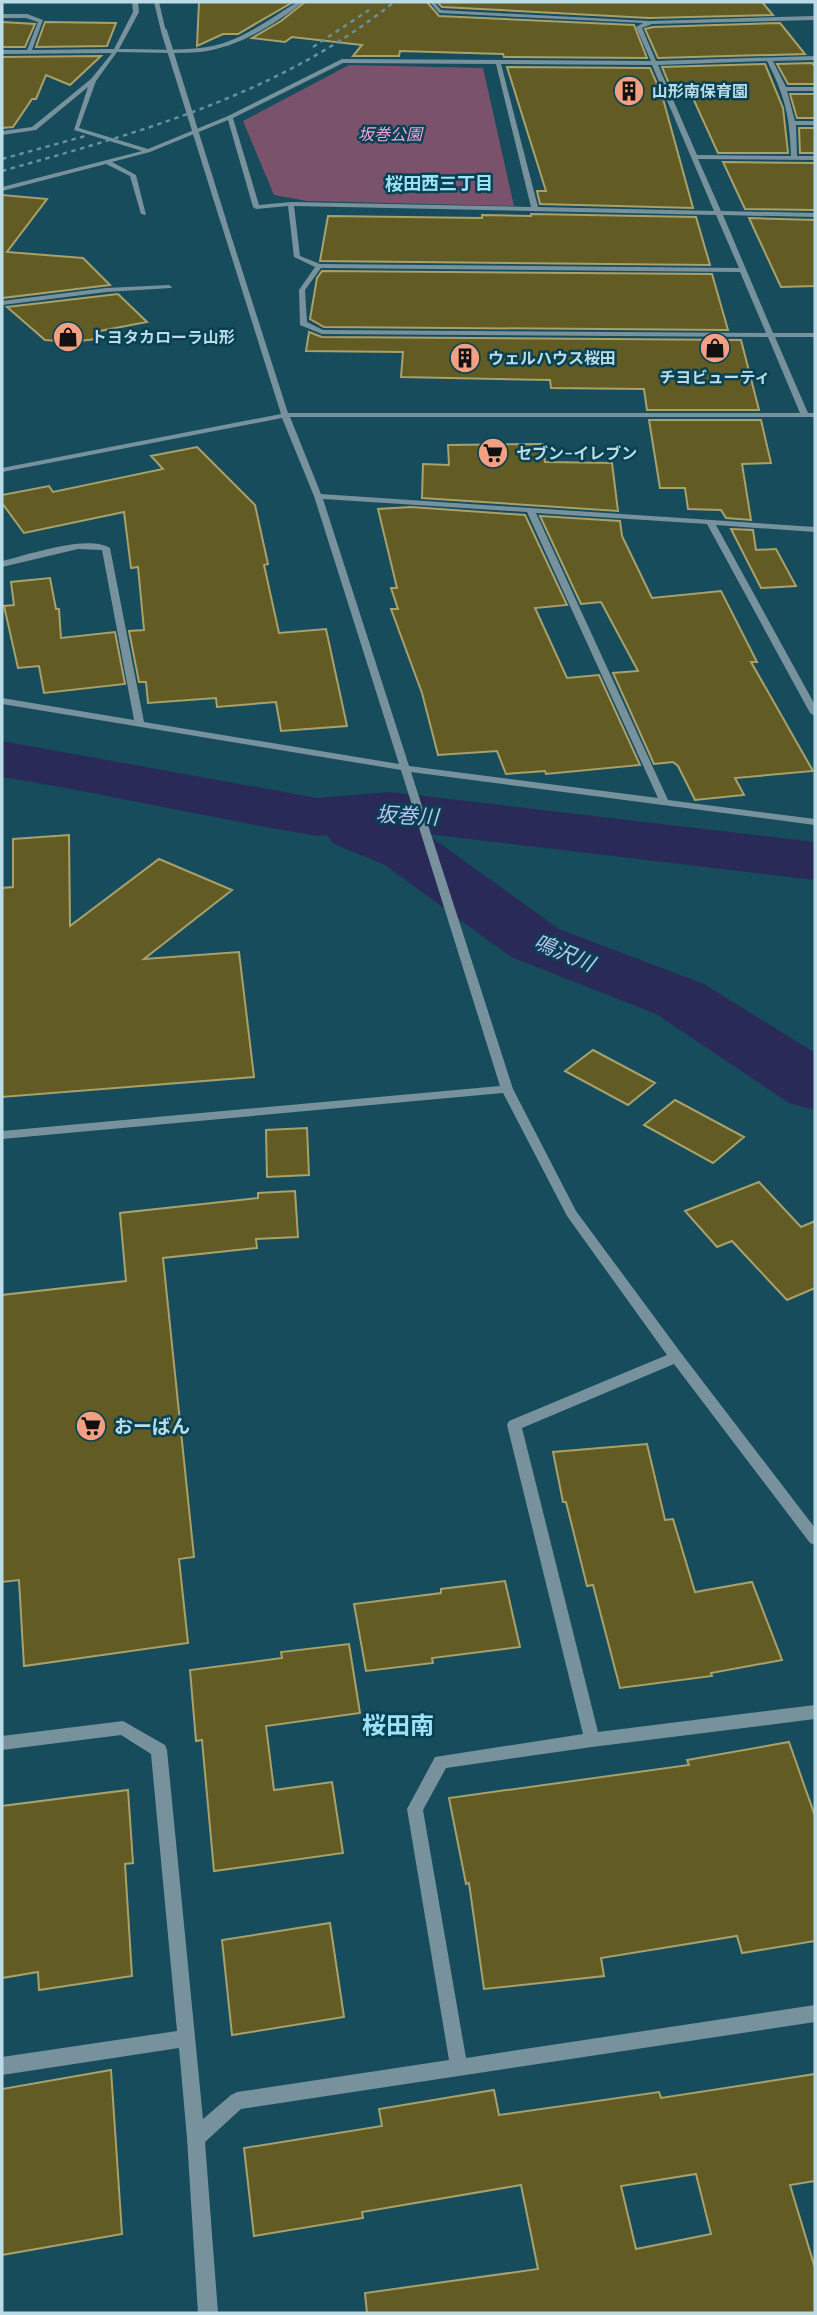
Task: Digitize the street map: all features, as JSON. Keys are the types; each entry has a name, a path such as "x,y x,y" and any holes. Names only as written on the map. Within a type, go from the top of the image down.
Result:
{"street":[{"path":"2,133 34,129 93,80 115,52 136,12 135,2"},
{"path":"156,2 285,415 318,496 507,1089 571,1213 676,1357 815,1539"},
{"path":"2,52 115,52 224,47 240,41 300,2"},
{"path":"432,2 439,11 651,22 815,18"},
{"path":"2,16 27,16 41,21 29,52"},
{"path":"651,22 639,27 722,215 769,335 805,415"},
{"path":"2,189 148,151 230,117 342,61 655,63 815,58"},
{"path":"498,62 535,210"},
{"path":"784,89 793,123 794,158"},
{"path":"230,117 256,207 291,204 815,215"},
{"path":"695,157 815,158"},
{"path":"107,162 134,175 144,214"},
{"path":"291,204 297,257 319,266 743,270"},
{"path":"319,266 302,290 303,323 322,332 815,335"},
{"path":"2,303 106,290 169,287"},
{"path":"2,470 285,415 815,415"},
{"path":"531,511 664,801"},
{"path":"2,564 78,546 106,548 139,723"},
{"path":"2,701 404,768 815,822"},
{"path":"2,1135 507,1089"},
{"path":"592,1740 514,1425 676,1357"},
{"path":"459,2067 415,1809 441,1762 815,1712"},
{"path":"2,1743 123,1728 159,1750 196,2138 208,2313"},
{"path":"196,2138 237,2101 815,2014"},
{"path":"2,2066 185,2038"}],"lane":[{"path":"769,60 784,89 815,89"},
{"path":"93,80 76,129 148,151"},
{"path":"793,123 815,122"},
{"path":"318,496 815,529"},
{"path":"710,522 815,713"}],"green space":[{"name":"坂巻公園","path":"349,65 483,68 514,206 307,201 274,195 243,121"}],"building":[{"path":"199,2 293,2 238,34 223,34 197,46"},
{"path":"305,2 427,2 439,16 634,25 647,58 504,57 503,54 400,51 399,56 353,56 362,45 292,37 285,42 252,38 281,21"},
{"path":"437,2 762,2 773,15 649,18 442,7"},
{"path":"2,22 35,24 25,47 2,47"},
{"path":"45,22 116,23 107,46 36,47"},
{"path":"780,23 805,54 658,58 645,29 653,27"},
{"path":"101,56 70,85 46,75 36,99 32,99 13,127 2,128 2,57"},
{"path":"812,63 815,66 815,84 788,84 777,64"},
{"path":"765,64 783,108 788,153 718,153 687,85 672,91 662,67"},
{"path":"507,67 650,68 662,95 693,208 540,204 537,191 546,191"},
{"path":"790,94 815,94 815,118 797,118"},
{"path":"799,128 815,128 815,153 800,153"},
{"path":"723,162 815,163 815,210 745,209"},
{"path":"2,195 47,199 7,252 83,258 110,285 2,298"},
{"path":"482,215 696,217 710,265 320,261 328,216 482,218"},
{"path":"749,218 815,220 815,286 781,287"},
{"path":"322,271 712,274 728,330 324,327 310,319 317,278"},
{"path":"118,294 147,322 100,331 96,339 70,342 45,340 7,307"},
{"path":"309,332 322,337 741,340 759,410 647,410 644,389 551,388 550,380 401,377 403,352 306,351"},
{"path":"649,420 761,420 771,463 742,464 751,520 726,518 721,510 688,509 685,488 660,488"},
{"path":"543,444 545,462 612,463 618,511 422,498 423,464 449,465 448,445"},
{"path":"197,447 255,505 268,564 264,565 279,633 326,629 347,726 281,731 276,702 217,707 216,698 148,703 146,682 139,682 129,631 144,630 138,567 131,568 124,512 24,533 2,503 2,495 49,486 53,492 163,469 151,456"},
{"path":"411,507 525,515 567,605 535,608 567,678 599,675 640,765 546,774 545,771 506,774 497,751 438,755 422,693 391,609 398,609 391,588 397,588 378,509"},
{"path":"540,516 620,521 622,536 652,598 721,591 757,662 751,662 813,771 735,778 744,795 695,800 678,766 673,762 654,764 613,673 638,671 601,602 581,604"},
{"path":"731,529 753,530 756,550 776,549 796,586 761,588"},
{"path":"50,578 56,609 59,609 61,638 115,632 125,684 44,693 39,666 18,668 4,606 14,605 11,582"},
{"path":"69,835 70,926 159,859 232,890 144,959 239,952 254,1077 2,1097 2,888 13,887 13,839"},
{"path":"593,1050 655,1083 628,1105 565,1071"},
{"path":"675,1100 744,1137 713,1163 644,1125"},
{"path":"307,1128 309,1175 267,1177 266,1130"},
{"path":"759,1182 801,1227 815,1221 815,1288 787,1300 732,1241 717,1247 685,1211"},
{"name":"おーばん","path":"295,1191 298,1237 256,1239 257,1248 163,1258 194,1557 179,1559 188,1643 24,1666 19,1580 2,1582 2,1295 126,1281 120,1213 258,1198 258,1193"},
{"path":"647,1444 665,1520 673,1519 695,1592 752,1582 782,1660 711,1673 712,1676 620,1688 593,1585 587,1586 566,1502 563,1502 553,1452"},
{"path":"505,1581 520,1647 432,1658 433,1663 366,1671 354,1604 441,1593 441,1589"},
{"path":"349,1644 360,1713 266,1726 274,1790 332,1782 343,1853 214,1871 202,1740 196,1741 190,1670 282,1658 281,1652"},
{"path":"789,1742 815,1816 815,1941 742,1953 737,1936 601,1958 604,1976 484,1989 469,1883 466,1884 449,1798 689,1765 687,1760"},
{"path":"128,1790 133,1863 125,1864 132,1976 39,1990 38,1972 2,1978 2,1806"},
{"path":"330,1923 344,2017 232,2035 222,1940"},
{"path":"111,2070 122,2234 2,2255 2,2089"},
{"path":"815,2074 815,2181 790,2185 815,2268 815,2313 367,2313 365,2293 538,2269 521,2185 362,2212 363,2218 254,2236 244,2148 382,2126 379,2109 494,2090 499,2115 659,2092 661,2098","holes":["696,2174 711,2234 636,2249 621,2186"]}],"waterway":[{"name":"坂巻川","path":"2,759 317,817 390,811 815,861"},
{"name":"鳴沢川","path":"356,831 408,851 535,943 680,999 815,1086"}],"railway":[{"path":"2,171 157,125 257,86 350,34 394,2"},
{"path":"313,47 369,10"},
{"path":"2,159 89,135"}],"place":[{"name":"山形南保育園","path":"629,91"},
{"name":"トヨタカローラ山形","path":"68,337"},
{"name":"チヨビューティ","path":"715,348"},
{"name":"ウェルハウス桜田","path":"465,358"},
{"name":"セブン-イレブン","path":"493,453"},
{"name":"おーばん","path":"91,1426"}],"district":[{"name":"桜田西三丁目","path":"439,184"},
{"name":"桜田南","path":"398,1726"}]}
